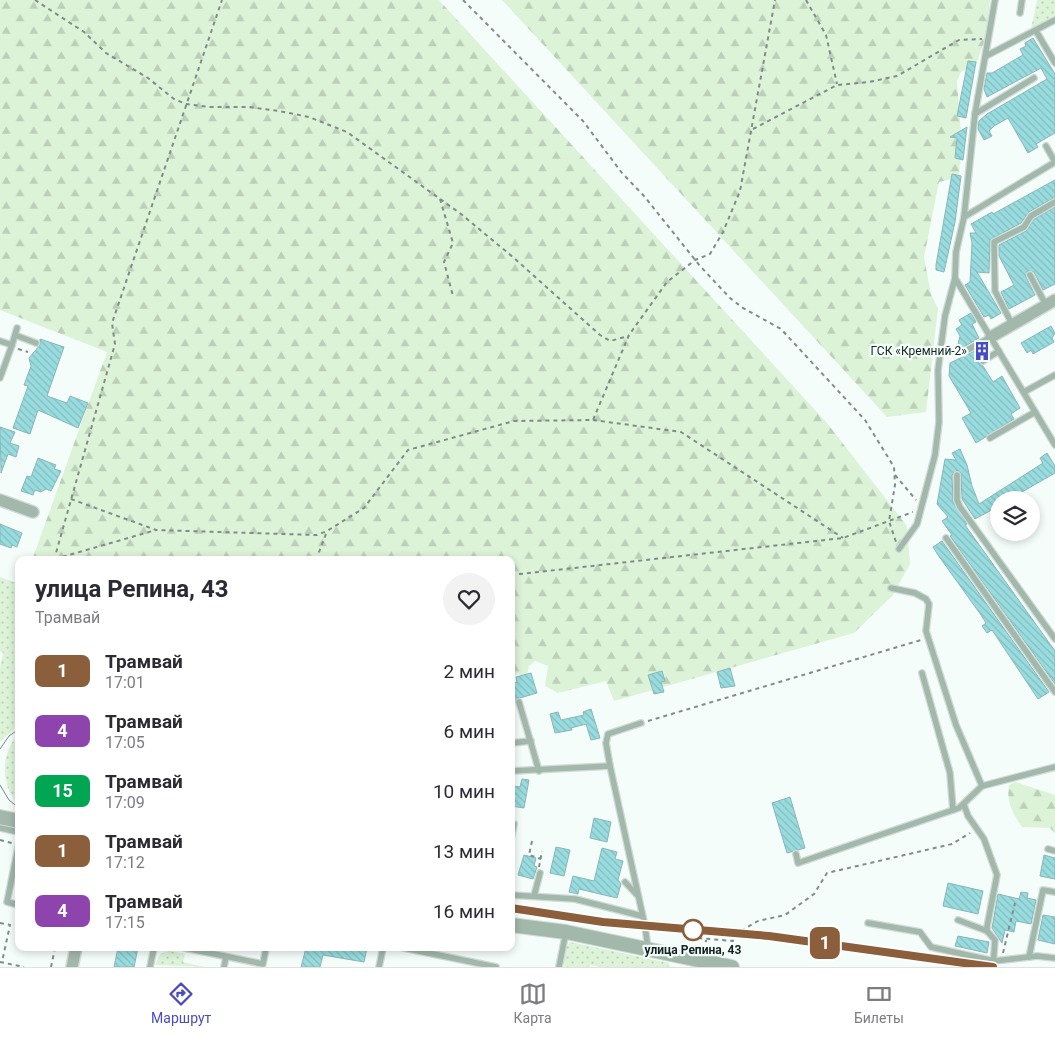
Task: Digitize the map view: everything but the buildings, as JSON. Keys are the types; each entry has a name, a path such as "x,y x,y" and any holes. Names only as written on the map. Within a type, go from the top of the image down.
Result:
{"street":[{"path":"991,337 1051,303"},
{"path":"0,500 33,512"},
{"path":"0,817 15,820"},
{"path":"515,926 566,932 648,949 690,963 732,967"},
{"path":"72,967 75,951"}],"lane":[{"path":"899,548 911,534 922,508 935,455 939,422 938,370 945,316 955,278 956,252 964,217 975,114 996,0"},
{"path":"1020,13 1022,0"},
{"path":"986,56 1055,20"},
{"path":"1036,30 1055,63"},
{"path":"975,114 1034,78"},
{"path":"964,217 1055,162 1046,146"},
{"path":"1012,324 995,291 994,242 1024,227 1031,216 1055,202"},
{"path":"1030,275 1051,303"},
{"path":"955,278 1055,445"},
{"path":"0,378 16,331 36,342"},
{"path":"962,353 991,337"},
{"path":"0,341 12,345"},
{"path":"983,361 999,351"},
{"path":"1024,392 1055,375"},
{"path":"990,438 1035,412"},
{"path":"957,475 957,500 960,507 1055,639"},
{"path":"946,538 1055,692"},
{"path":"891,588 915,593 926,599 929,604 926,631 956,725 982,786"},
{"path":"922,674 950,773 953,810"},
{"path":"519,702 540,771"},
{"path":"641,723 608,734 606,743 648,949"},
{"path":"515,743 530,741"},
{"path":"515,772 610,766"},
{"path":"796,854 798,863 953,810 964,805 982,786 1055,767"},
{"path":"964,805 968,816 984,838 997,875 987,931"},
{"path":"0,828 15,831"},
{"path":"1048,849 1055,851"},
{"path":"15,863 7,902 15,904"},
{"path":"534,896 540,874"},
{"path":"624,882 638,896"},
{"path":"1029,957 1043,890 1055,892"},
{"path":"515,895 575,899 642,916"},
{"path":"958,920 987,931 995,940 996,963"},
{"path":"868,923 920,932 931,947 996,963 1029,957 1055,958"},
{"path":"559,967 566,932"},
{"path":"150,967 153,951"},
{"path":"199,951 263,964 265,951"},
{"path":"379,967 382,951"},
{"path":"419,951 496,967"},
{"path":"224,967 226,957"}],"path":[{"path":"34,0 84,32 106,53 148,78 174,99 186,104 210,107 248,107 309,117 347,132 440,199 514,258 600,335 610,341 630,335"},
{"path":"55,556 115,344 112,323 186,104 195,85 222,0"},
{"path":"463,0 583,121 622,173 644,196 695,260 743,308 781,329 865,420 894,468 895,475 889,521 891,531 899,548"},
{"path":"593,420 630,335 667,282 695,260 710,254 723,232 740,191 753,129 775,0"},
{"path":"806,0 826,35 837,85"},
{"path":"753,129 837,85 869,82 897,76 959,40 989,39"},
{"path":"440,199 453,243 444,262 452,296"},
{"path":"65,556 156,530 317,535 328,531 364,508 408,450 514,422 593,420 681,432 843,538"},
{"path":"515,574 843,538 922,508 895,475"},
{"path":"71,499 156,530"},
{"path":"318,556 328,531"},
{"path":"641,723 921,640"},
{"path":"734,930 733,941 686,938 686,926 742,930 758,921 785,914 814,894 827,874 952,844 970,833 974,825"},
{"path":"0,840 15,842"},
{"path":"532,842 529,856 541,859"},
{"path":"540,874 542,851"},
{"path":"996,963 1015,903"},
{"path":"0,923 10,925 1,962 24,967"},
{"path":"51,967 54,951"}],"green space":[{"path":"0,0 439,0 827,423 907,526 910,564 893,595 854,633 614,701 606,681 558,693 545,686 548,666 535,661 529,666 527,675 523,678 518,673 515,675 515,556 33,556 107,352 0,310"},
{"path":"502,0 990,0 986,36 976,65 961,72 957,81 962,145 959,174 939,182 924,257 931,294 938,309 926,412 887,417"},
{"path":"1037,0 1055,0 1055,15 1031,29"},
{"path":"0,577 15,583 15,729 0,742 0,668 3,653 0,651"},
{"path":"15,739 15,800 8,789 5,770 8,750"},
{"path":"1015,782 1055,795 1055,833 1050,828 1022,827 1013,812 1008,796 1009,785"},
{"path":"570,942 669,963 670,967 600,967 590,965 590,967 565,967 562,962 565,949"},
{"path":"169,951 185,954 183,962 205,967 155,965 160,954"}],"tram line":[{"path":"0,749 9,736 15,732"},
{"path":"0,785 9,800 15,805"},
{"path":"515,909 603,922 769,936 993,967"},
{"name":"1","path":"515,909 603,922 769,936 993,967"}],"place":[{"name":"ГСК «Кремний-2»","path":"982,351"},
{"name":"улица Репина, 43","path":"693,930"}]}
